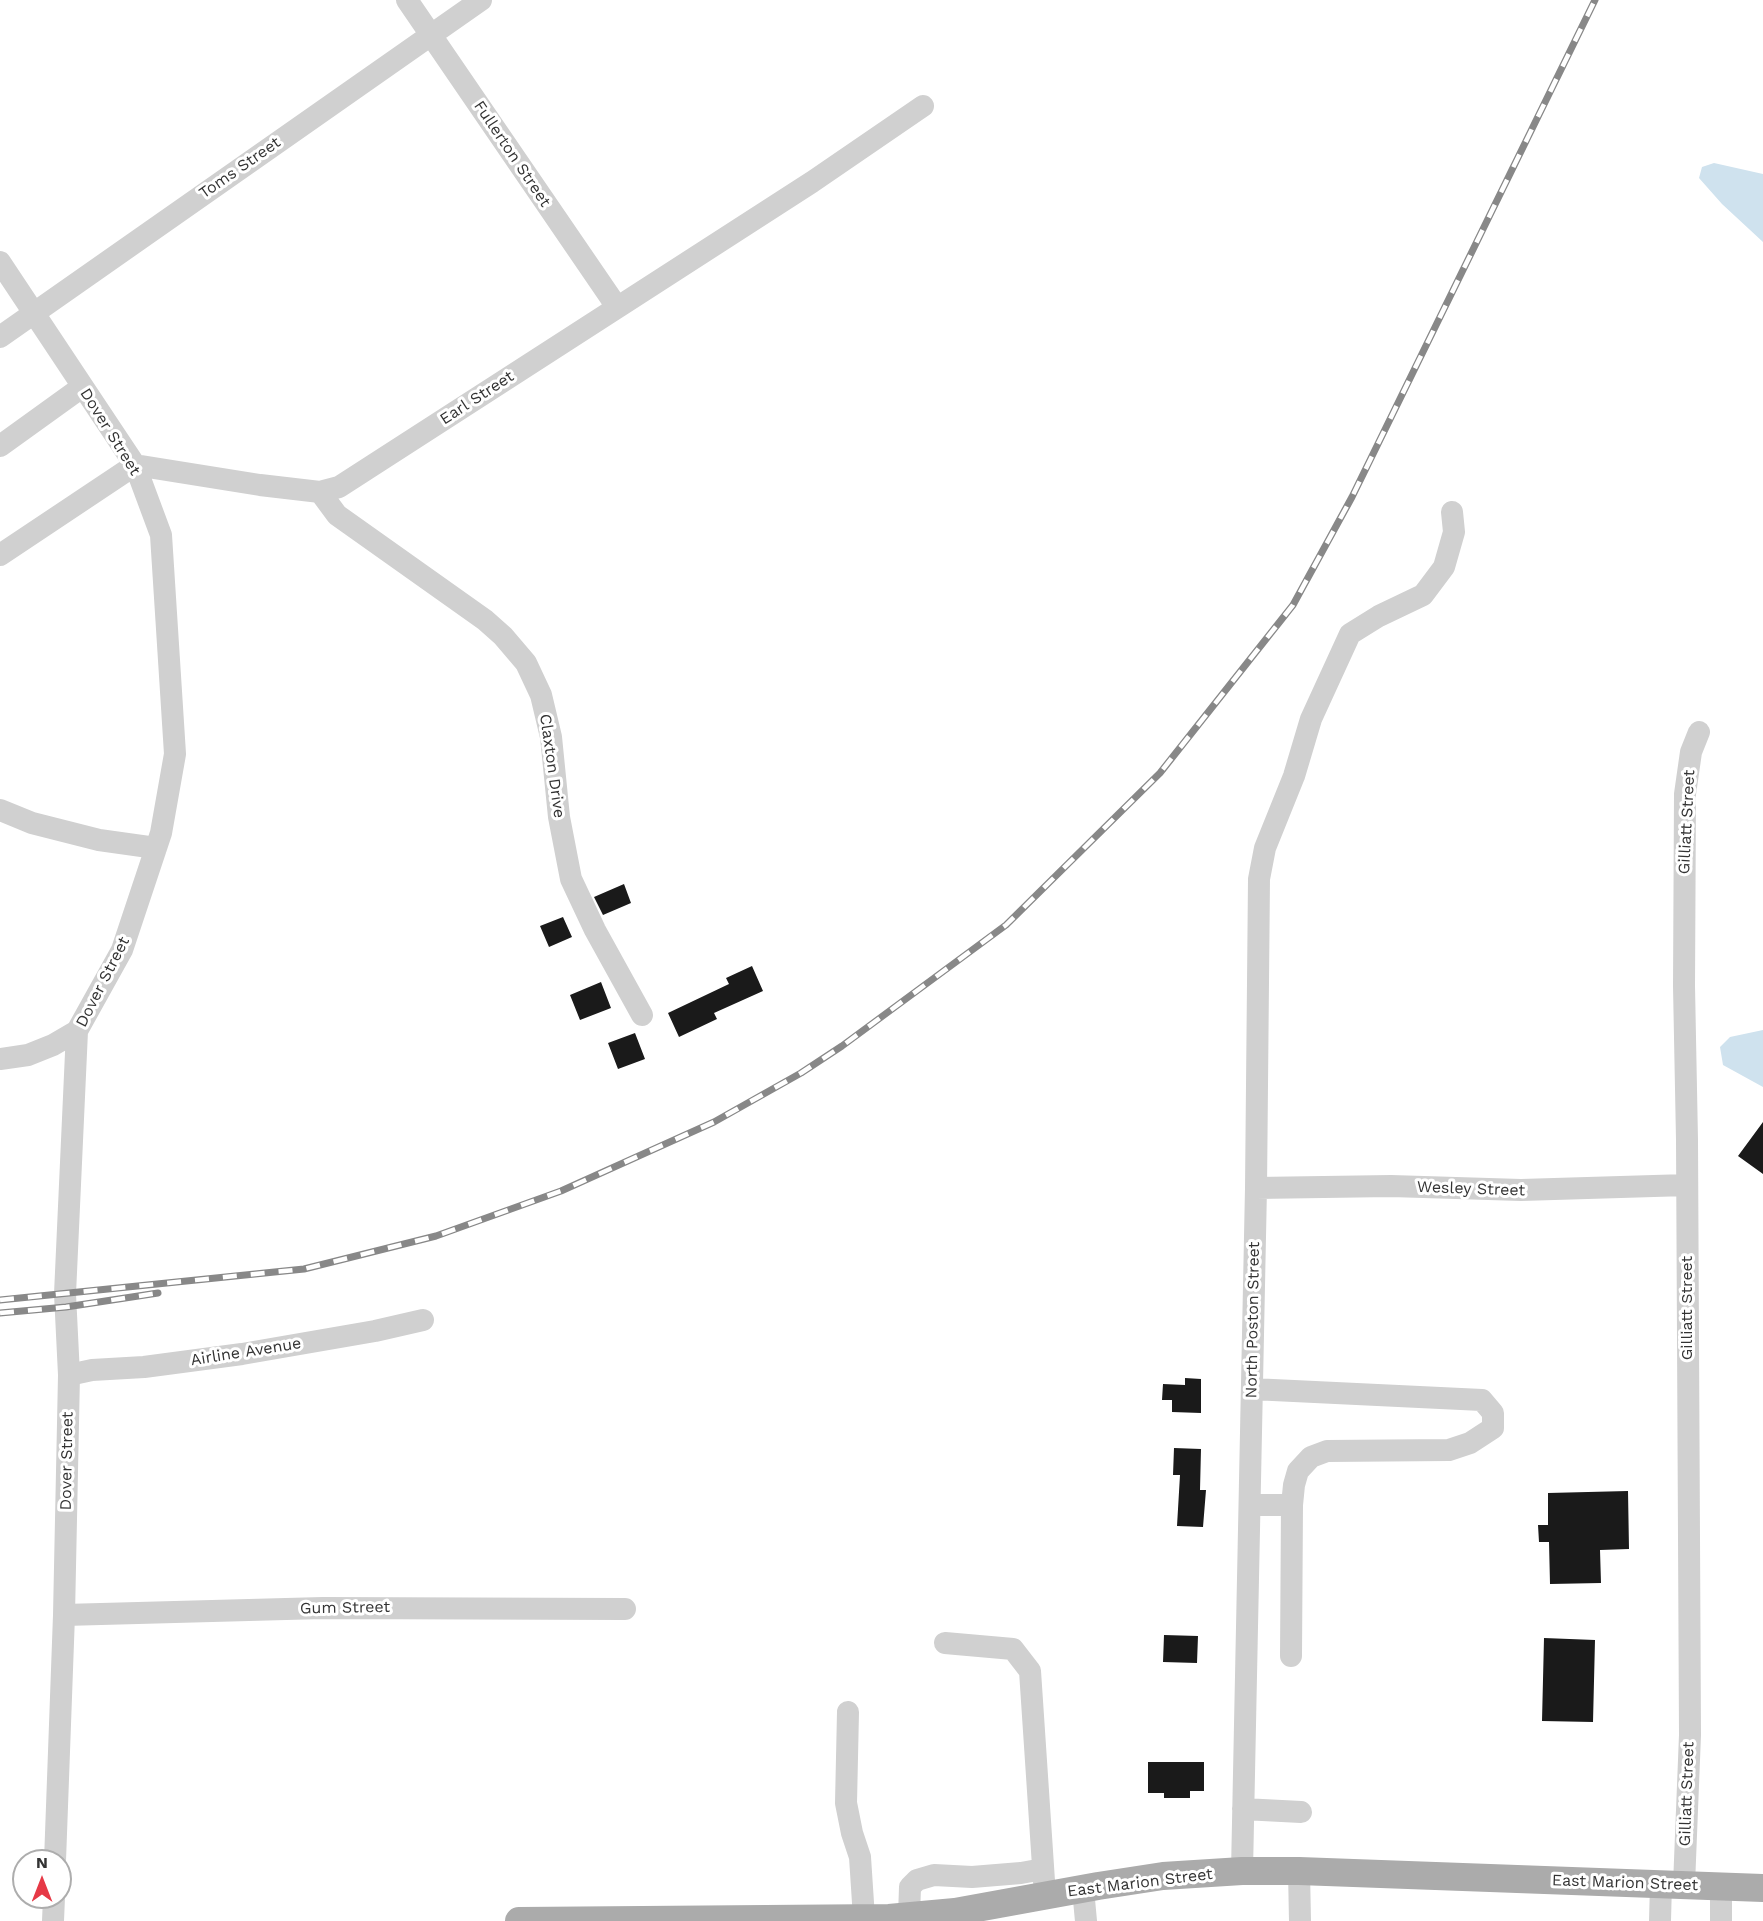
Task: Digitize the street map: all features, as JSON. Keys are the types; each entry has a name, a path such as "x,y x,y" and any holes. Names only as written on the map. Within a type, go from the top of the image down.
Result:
{"main road":[{"name":"East Marion Street","path":"519,1921 796,1920 909,1916 955,1912 1044,1883 1083,1889 1163,1876 1242,1871 1299,1871 1763,1888"}],"street":[{"name":"Fullerton Street","path":"407,0 617,307"},
{"name":"Toms Street","path":"0,337 481,0"},
{"name":"Earl Street","path":"135,465 320,492 339,487 812,182 923,106"},
{"name":"Dover Street","path":"0,262 135,465 161,535 175,754 161,833 122,950 77,1031 65,1294 69,1375 64,1615 55,1849"},
{"path":"0,446 82,387"},
{"path":"0,555 135,465"},
{"name":"Claxton Drive","path":"320,492 337,515 485,620 503,636 526,663 538,688 551,737 558,817 571,879 595,930 642,1015"},
{"name":"North Poston Street","path":"1242,1871 1256,1188 1259,879 1268,839 1294,776 1311,719 1350,634 1379,616 1423,595 1444,567 1454,532 1452,512"},
{"name":"Gilliatt Street","path":"1660,1921 1673,1885 1690,1735 1685,794 1691,752 1699,732"},
{"path":"0,810 32,824 99,840 156,848"},
{"path":"0,1059 28,1055 54,1045 77,1031"},
{"name":"Wesley Street","path":"1256,1188 1391,1186 1545,1190 1687,1185"},
{"name":"Airline Avenue","path":"69,1375 92,1370 144,1367 242,1354 375,1331 423,1320"},
{"path":"1252,1389 1482,1400 1493,1413 1493,1428 1470,1443 1449,1450 1327,1451 1311,1457 1298,1471 1292,1505 1291,1656"},
{"path":"1250,1505 1292,1505"},
{"name":"Gum Street","path":"64,1615 333,1608 625,1609"},
{"path":"909,1916 910,1887 917,1880 934,1875 972,1877 1021,1873 1044,1883 1030,1671 1012,1649 945,1643"},
{"path":"849,1712 846,1803 860,1857 864,1918"},
{"path":"1243,1809 1301,1812"},
{"path":"1299,1871 1300,1921"},
{"path":"1721,1886 1721,1921"},
{"path":"1083,1889 1086,1921"}],"water":[{"path":"1714,163 1763,174 1763,242 1722,204 1699,178 1702,167"},
{"path":"1763,1030 1763,1087 1723,1065 1720,1047 1730,1037"}],"building":[{"path":"624,884 631,903 603,915 594,897"},
{"path":"563,917 572,937 549,947 540,926"},
{"path":"752,966 763,991 714,1013 717,1019 679,1037 668,1013 729,984 726,978"},
{"path":"601,982 611,1008 580,1020 570,995"},
{"path":"635,1033 645,1059 618,1069 608,1043"},
{"path":"1763,1122 1763,1174 1738,1156"},
{"path":"1185,1378 1201,1379 1201,1413 1172,1412 1172,1400 1162,1400 1163,1384 1185,1385"},
{"path":"1174,1448 1201,1449 1200,1490 1206,1490 1203,1527 1177,1526 1180,1475 1173,1475"},
{"path":"1628,1491 1629,1549 1600,1550 1601,1583 1550,1584 1549,1542 1539,1542 1538,1525 1548,1525 1548,1493"},
{"path":"1164,1635 1198,1636 1197,1663 1163,1662"},
{"path":"1544,1638 1595,1640 1593,1722 1542,1721"},
{"path":"1148,1762 1204,1762 1204,1791 1190,1791 1190,1798 1164,1798 1164,1793 1148,1793"}],"railway":[{"path":"0,1300 304,1269 436,1236 561,1191 714,1122 801,1073 842,1046 1006,925 1160,773 1293,605 1352,497 1595,0"},
{"path":"0,1313 66,1307 158,1293"}]}
